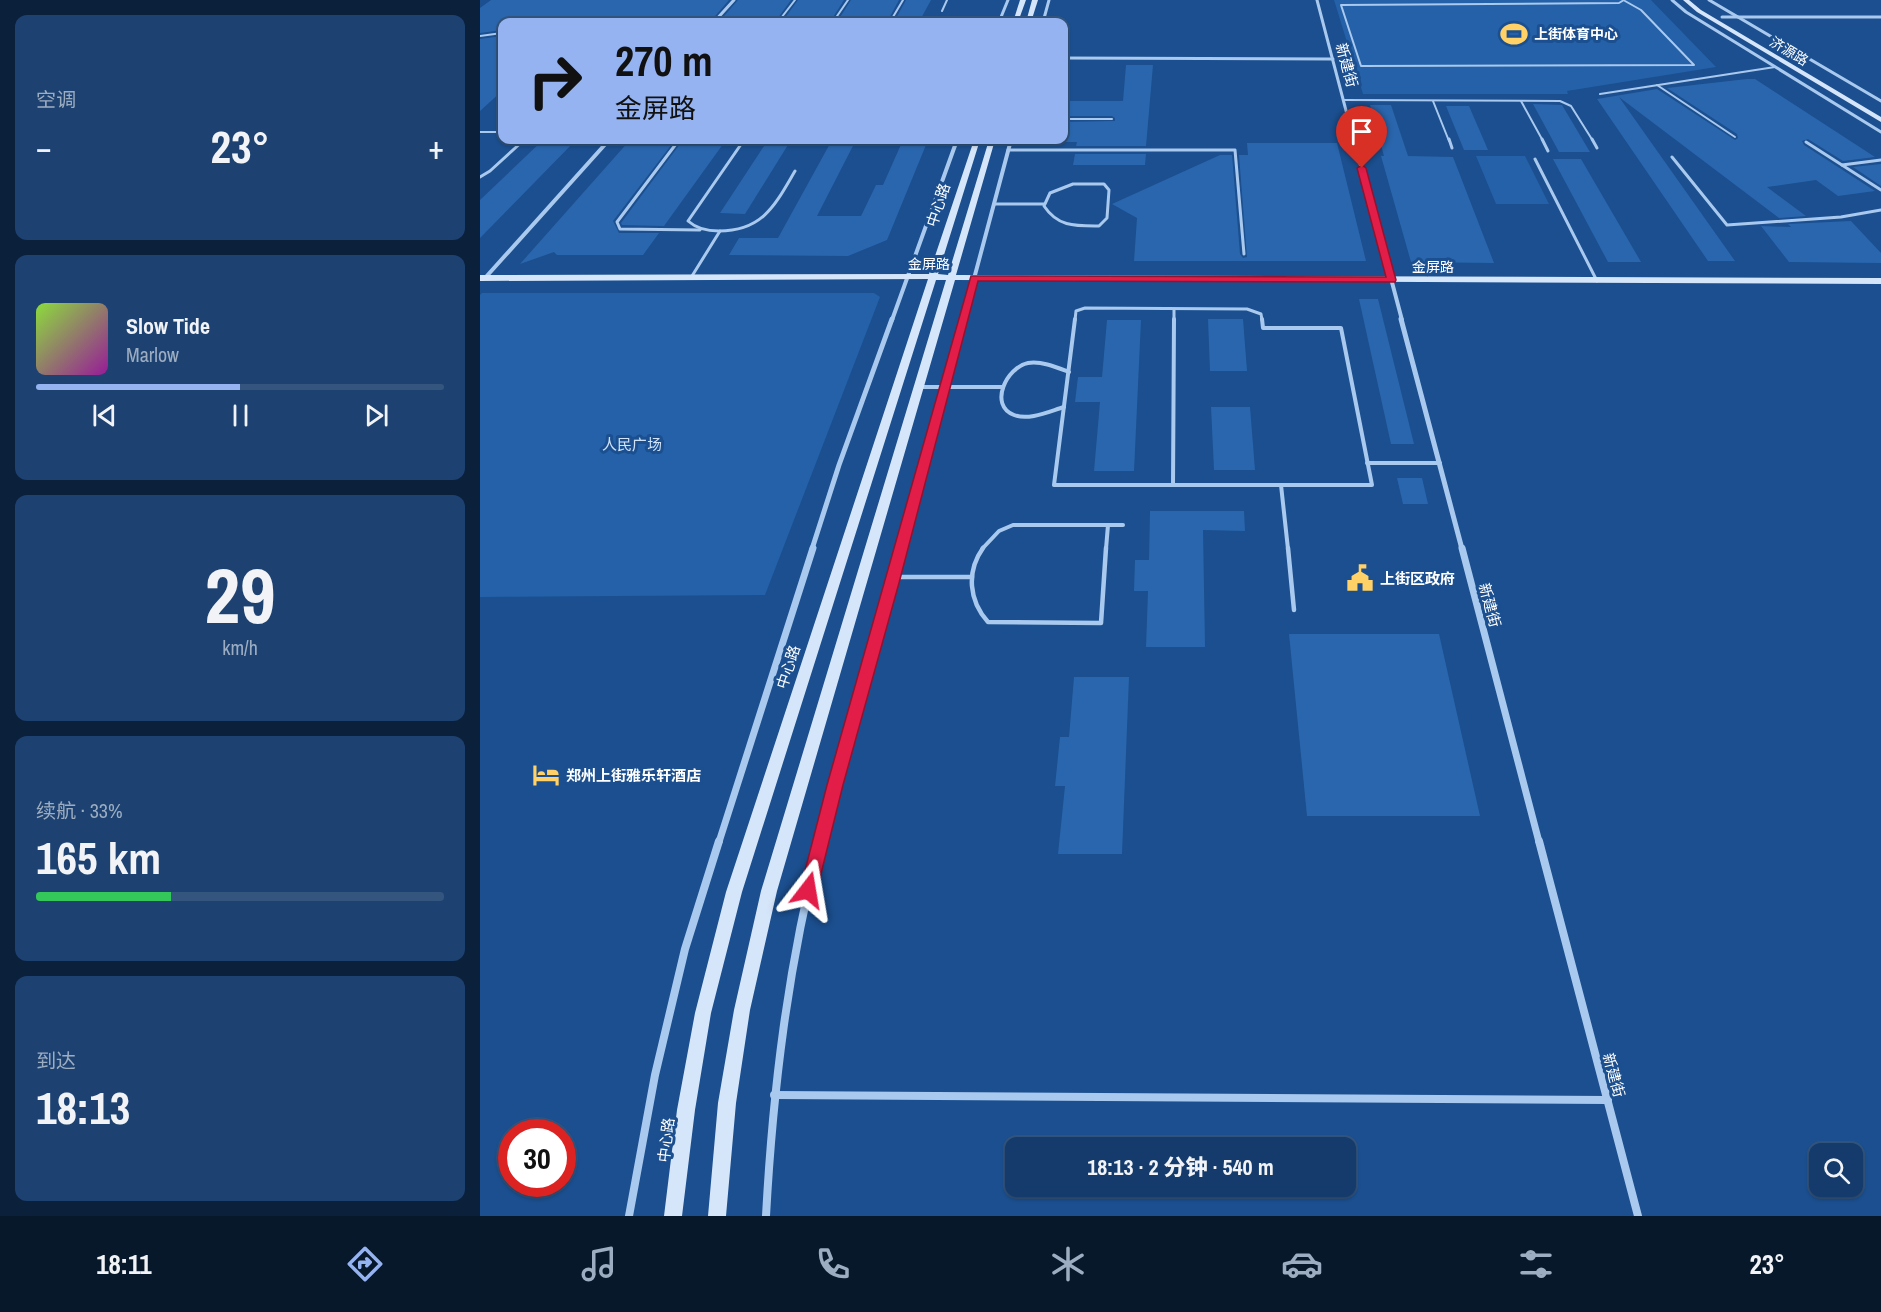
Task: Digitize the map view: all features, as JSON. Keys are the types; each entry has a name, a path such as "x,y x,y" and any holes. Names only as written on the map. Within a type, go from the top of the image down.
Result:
{"main road":[{"path":"1016,18 1023,0"},
{"path":"1029,18 1035,0"},
{"name":"济源路","path":"1686,0 1699,11 1881,120"},
{"name":"济源路","path":"1698,0 1722,17 1881,112"},
{"name":"中心路","path":"673,1216 686,1110 703,1014 734,892 976,144"},
{"path":"717,1216 727,1103 742,1010 769,891 991,144"},
{"name":"金屏路","path":"482,278 692,276 1881,281"}],"street":[{"path":"718,18 734,0"},
{"path":"1001,18 1008,0"},
{"path":"1044,18 1049,0"},
{"name":"新建街","path":"1317,0 1638,1216"},
{"path":"1672,0 1686,12 1881,132"},
{"path":"1708,0 1881,101"},
{"path":"1722,17 1881,17"},
{"path":"1068,58 1333,59"},
{"path":"482,278 605,144"},
{"path":"629,1216 655,1075 685,949 839,465 956,144"},
{"path":"766,1216 774,1095 785,1005 808,890 1010,144"},
{"path":"774,1095 1608,1100"}],"lane":[{"path":"781,18 795,0"},
{"path":"836,18 848,0"},
{"path":"892,18 903,0"},
{"path":"942,11 947,0"},
{"path":"1625,1 1641,10 1694,65 1361,66 1341,5 1480,2 1619,3 1625,1"},
{"path":"480,36 498,34"},
{"path":"1600,94 1775,67"},
{"path":"1657,85 1735,137"},
{"path":"1344,100 1568,103 1597,148"},
{"path":"1433,101 1452,148"},
{"path":"1521,101 1548,151"},
{"path":"1068,119 1112,119"},
{"path":"480,132 498,132"},
{"path":"1806,142 1881,190"},
{"path":"480,177 520,144"},
{"path":"676,144 616,222 620,229 720,231 754,226 765,217 795,171"},
{"path":"704,230 688,221 741,144"},
{"path":"1008,150 1235,150 1244,254"},
{"path":"1672,157 1727,225 1840,217 1881,210"},
{"path":"1535,159 1596,281"},
{"path":"1842,165 1881,160"},
{"path":"1073,184 1104,184 1109,190 1107,218 1099,226 1067,226 1054,220 1044,204 1050,193 1073,184"},
{"path":"994,204 1044,204"},
{"path":"692,276 720,231"},
{"path":"1085,309 1174,309 1247,309 1262,314 1263,328 1341,328 1372,485 1054,485 1076,311 1085,309"},
{"path":"1173,485 1174,309"},
{"path":"1064,407 1015,416 1007,411 1004,405 1003,387 1012,371 1030,362 1042,362 1069,372"},
{"path":"918,387 1003,387"},
{"path":"1367,463 1440,463"},
{"path":"1281,485 1294,610"},
{"path":"1108,525 1101,623 988,622 974,606 971,593 972,577 981,550 997,531 1005,526 1108,525 1124,525"},
{"path":"894,577 972,577"}],"green space":[{"name":"上街体育中心","path":"1334,0 1651,0 1716,67 1567,91 1568,94 1363,94"},
{"path":"1476,156 1525,156 1549,204 1496,204"},
{"name":"人民广场","path":"482,293 874,293 880,297 765,595 480,597 480,295"}],"building":[{"path":"491,0 729,0 713,18 498,18 498,31 480,33 480,8"},
{"path":"738,0 791,0 778,18 722,18"},
{"path":"798,0 844,0 833,18 785,18"},
{"path":"851,0 899,0 889,18 840,18"},
{"path":"906,0 931,0 921,18 896,18"},
{"path":"498,37 498,95 480,111 480,39"},
{"path":"1126,65 1153,65 1146,146 1076,146 1077,142 1068,142 1068,122 1115,121 1115,118 1112,116 1068,116 1068,101 1123,101"},
{"path":"1755,79 1875,157 1843,161 1808,139 1802,141 1804,145 1875,191 1838,196 1816,180 1767,187 1806,216 1779,218 1619,97 1735,261 1708,261 1597,99 1657,89 1735,140 1738,138 1737,134 1667,88"},
{"path":"1533,104 1562,105 1590,152 1559,152"},
{"path":"1370,105 1391,105 1408,156 1453,157 1494,263 1411,262 1381,156 1384,156"},
{"path":"1446,106 1469,106 1488,150 1464,150"},
{"path":"1247,143 1337,143 1366,261 1134,261 1137,218 1112,204 1220,155 1232,155 1240,254 1243,258 1247,257 1239,155 1248,155"},
{"path":"539,144 572,144 480,238 480,200"},
{"path":"626,144 672,144 613,221 619,233 659,233 643,255 557,255 554,252 520,264"},
{"path":"680,144 723,144 664,226 622,225 621,223"},
{"path":"765,144 789,144 745,214 720,213"},
{"path":"830,144 854,144 817,216 861,216 876,185 883,185 901,144 926,144 887,240 848,256 729,255 739,238 778,238"},
{"path":"1075,154 1146,154 1145,165 1073,165"},
{"path":"1553,159 1581,159 1641,262 1608,262"},
{"path":"1881,164 1881,186 1853,167"},
{"path":"1851,221 1881,253 1881,263 1789,262 1761,226 1791,227 1788,224"},
{"path":"1359,299 1378,299 1414,444 1391,444"},
{"path":"1208,319 1243,319 1247,371 1210,371"},
{"path":"1107,320 1141,320 1134,471 1094,471 1100,402 1075,402 1078,377 1102,377"},
{"path":"1211,407 1250,407 1255,470 1214,470"},
{"path":"1397,478 1422,478 1428,504 1403,504"},
{"path":"1150,511 1244,511 1245,531 1203,530 1205,647 1146,647 1148,591 1134,591 1135,560 1149,560"},
{"path":"1289,634 1439,634 1480,816 1307,816"},
{"path":"1074,677 1129,677 1122,854 1058,854 1065,786 1055,786 1060,737 1069,737"}],"place":[{"name":"上街体育中心","path":"1514,34"},
{"name":"上街区政府","path":"1360,578"},
{"name":"郑州上街雅乐轩酒店","path":"546,775"}],"route":[{"path":"808,890 974,278 1391,280 1362,168"}]}
